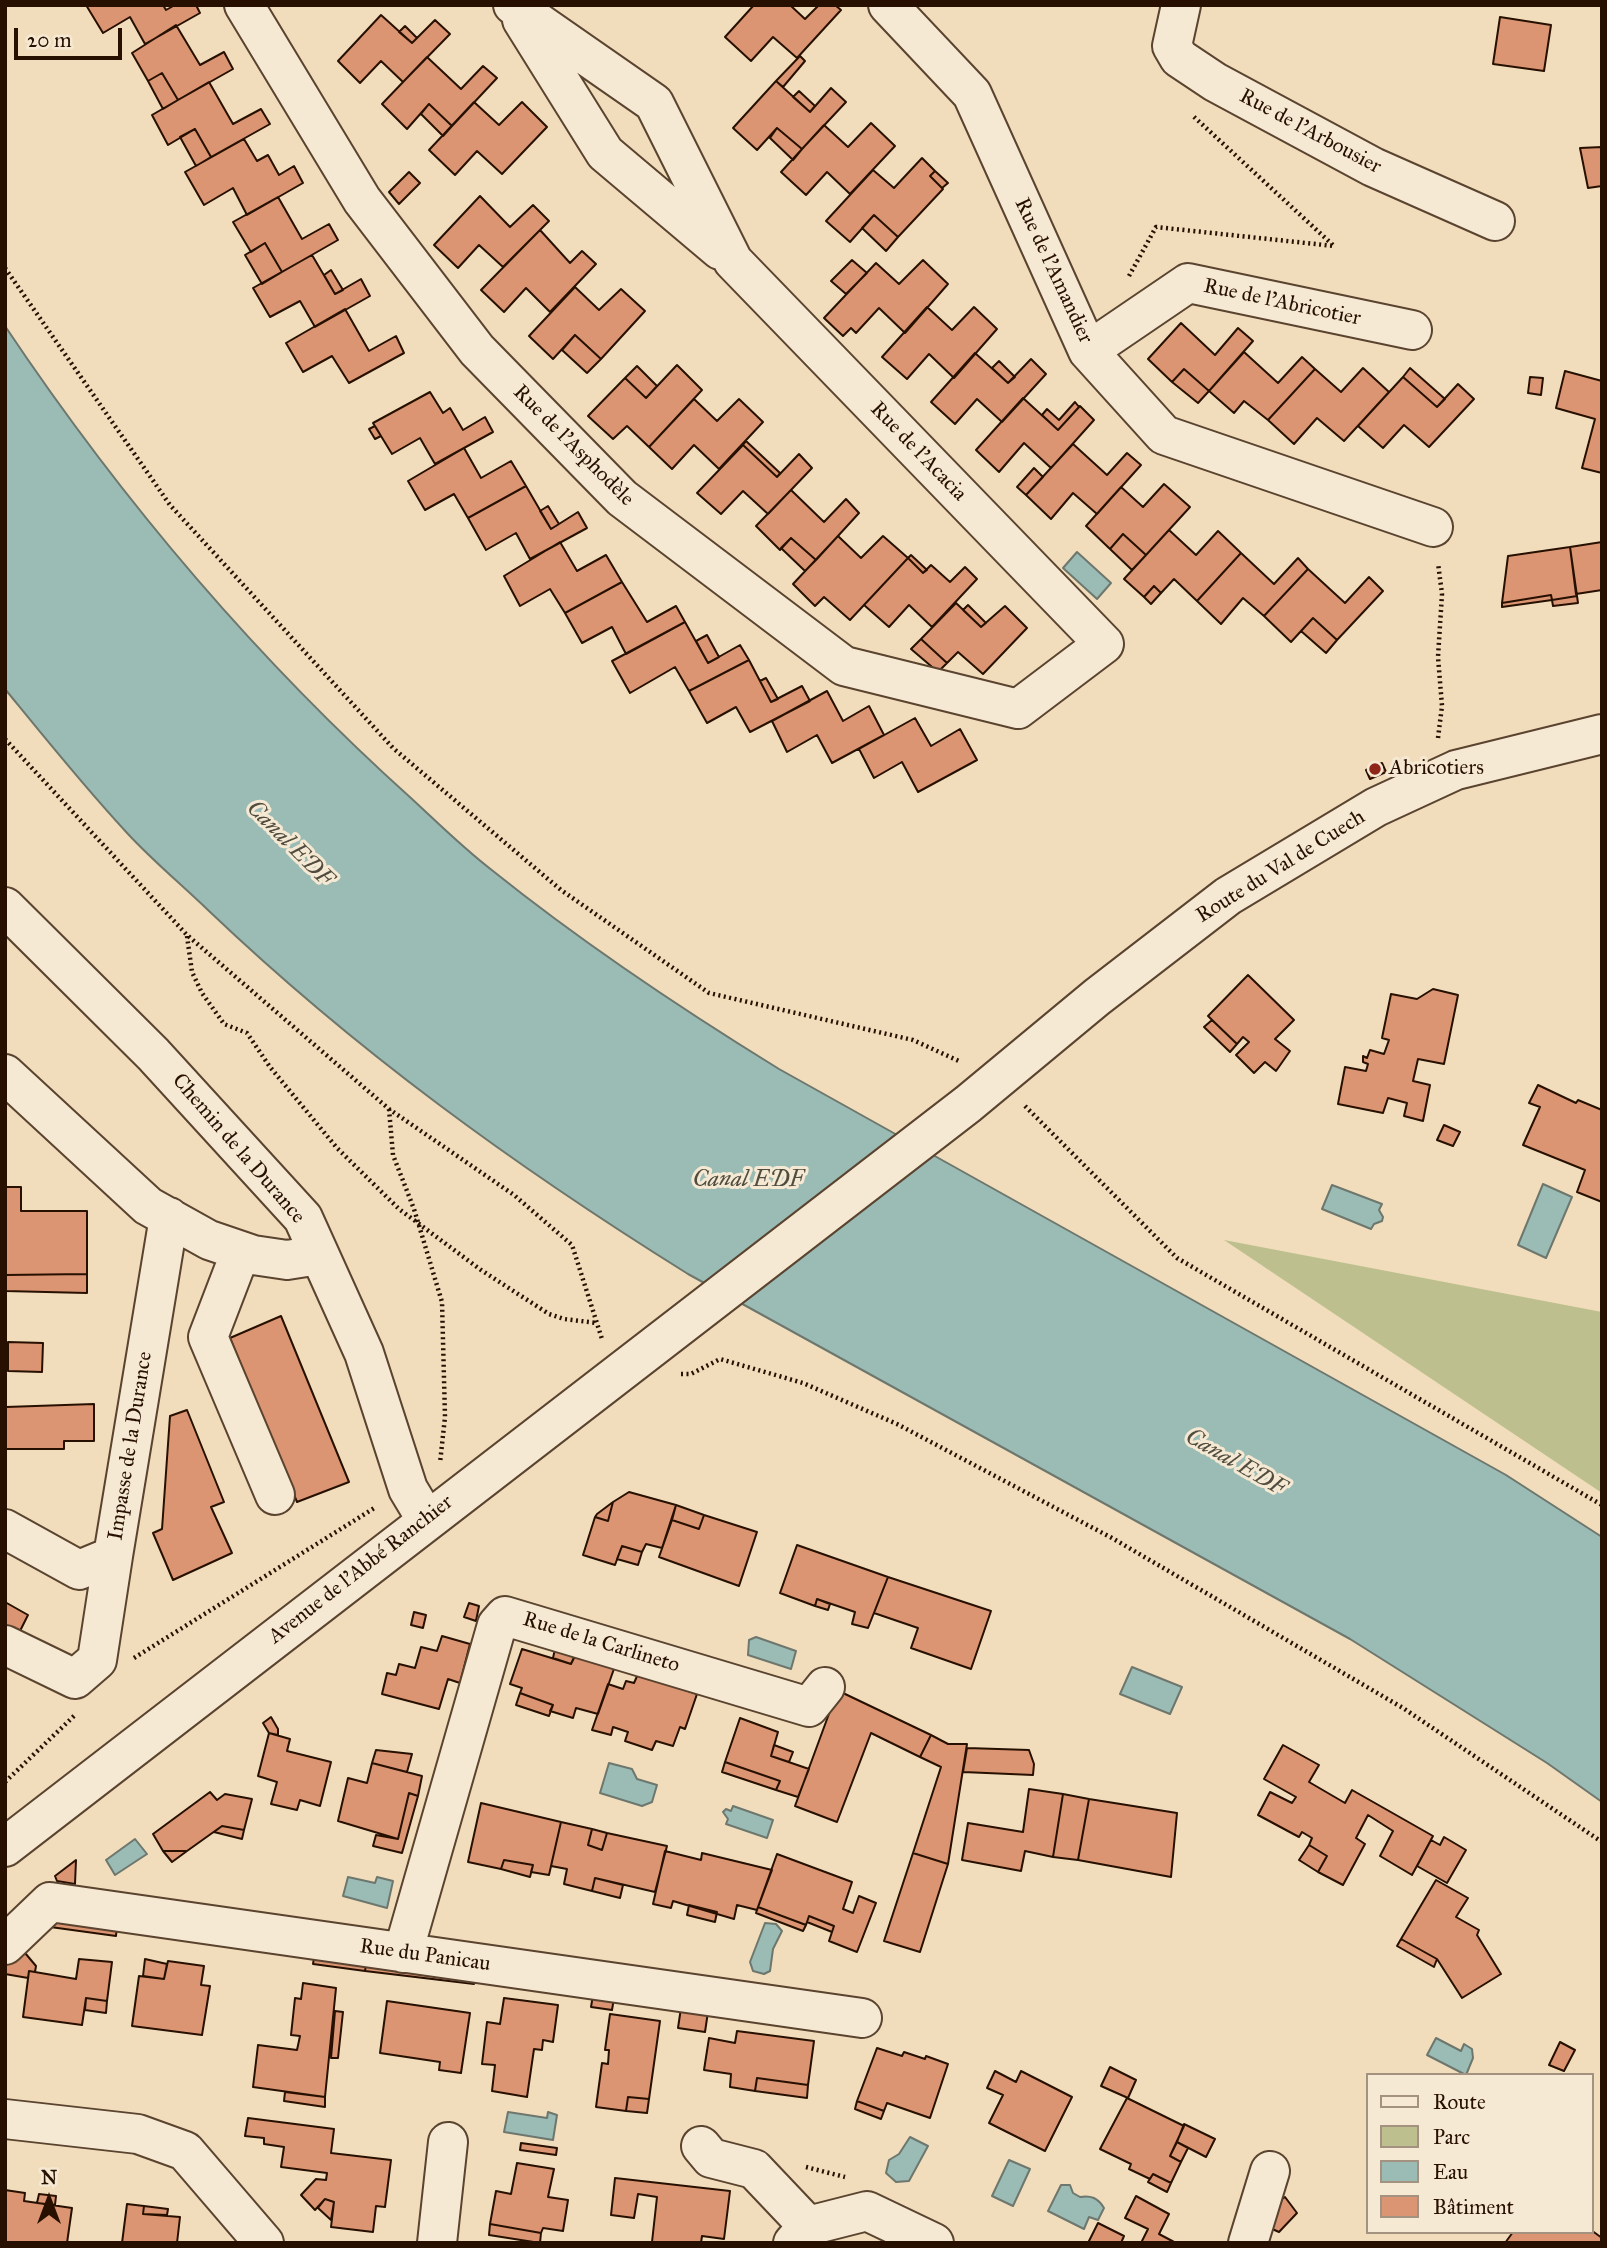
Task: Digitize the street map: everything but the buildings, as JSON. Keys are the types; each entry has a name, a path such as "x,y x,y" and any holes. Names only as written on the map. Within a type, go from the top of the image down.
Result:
{"street":[{"name":"Rue de l'Asphodèle","path":"244,5 362,200 477,350 622,498 844,666 1018,709 1104,644"},
{"name":"Rue de l'Acacia","path":"513,5 605,153 733,261 1104,644"},
{"name":"Rue de l'Acacia","path":"513,5 654,103 733,261"},
{"name":"Rue de l'Amandier","path":"888,5 972,94 1088,351 1164,435 1433,527"},
{"name":"Rue de l'Arbousier","path":"1181,5 1172,46 1179,58 1215,82 1373,167 1495,221"},
{"name":"Rue de l'Abricotier","path":"1088,351 1188,283 1412,330"},
{"name":"Route du Val de Cuech","path":"719,1296 968,1104 1097,997 1228,896 1376,807 1432,781 1456,771 1602,734"},
{"name":"Chemin de la Durance","path":"5,907 153,1054 303,1218 364,1353 408,1489 426,1519"},
{"path":"5,1074 148,1206 209,1240 241,1251 287,1260 319,1255"},
{"name":"Impasse de la Durance","path":"5,1530 79,1570 113,1556 169,1216"},
{"path":"241,1251 208,1337 275,1495"},
{"name":"Avenue de l'Abbé Ranchier","path":"5,1847 610,1377 719,1296"},
{"path":"5,1645 75,1679 97,1660 113,1556"},
{"name":"Rue de la Carlineto","path":"403,1953 496,1625 505,1616 809,1707 825,1686"},
{"name":"Rue du Panicau","path":"5,1945 50,1902 862,2018"},
{"path":"5,2119 138,2134 185,2151 264,2243"},
{"path":"437,2243 448,2142"},
{"path":"701,2146 711,2158 754,2169 800,2234 867,2211 933,2243"},
{"path":"1248,2243 1270,2171"}],"path":[{"path":"1125,283 1156,227 1334,246 1188,111"},
{"path":"5,268 170,505 393,748 561,890 709,993 913,1040 998,1079 1177,1258 1602,1504"},
{"path":"1432,781 1442,706 1438,657 1442,594 1433,527"},
{"path":"5,739 187,935 389,1109 514,1195 572,1245 597,1323 610,1377"},
{"path":"187,935 192,972 202,993 224,1024 247,1033 270,1067 337,1148 419,1225 481,1270 549,1314 564,1319 597,1323"},
{"path":"389,1109 393,1155 419,1225 442,1302 445,1417 439,1469"},
{"path":"678,1374 691,1374 720,1359 803,1382 897,1424 1112,1538 1404,1708 1602,1842"},
{"path":"127,1662 386,1502"},
{"path":"6,1781 79,1711"},
{"path":"754,2169 769,2160 844,2177 855,2184"}],"green space":[{"path":"1224,1240 1602,1312 1602,1493"}],"water":[{"name":"Canal EDF","path":"5,326 96,454 193,575 245,633 354,745 461,845 527,898 705,1023 779,1069 1506,1475 1602,1537 1602,1802 1547,1763 1350,1639 688,1274 624,1233 499,1149 380,1059 265,962 157,863 81,781 5,689"},
{"path":"1077,552 1111,583 1097,599 1063,568"},
{"path":"1543,1184 1572,1197 1546,1258 1518,1245"},
{"path":"1332,1185 1382,1204 1379,1210 1382,1221 1374,1224 1371,1229 1322,1209"},
{"path":"756,1637 796,1651 791,1669 748,1655 749,1640"},
{"path":"1132,1667 1182,1687 1170,1714 1120,1694"},
{"path":"609,1763 632,1769 637,1779 657,1785 652,1802 642,1806 600,1793"},
{"path":"733,1806 773,1820 767,1838 726,1824 728,1819 723,1812 726,1809 731,1811"},
{"path":"135,1839 147,1854 115,1875 106,1860"},
{"path":"348,1877 375,1883 377,1877 393,1881 387,1908 343,1896"},
{"path":"765,1923 776,1924 782,1931 773,1949 770,1971 764,1974 753,1971 750,1962"},
{"path":"1436,2038 1461,2051 1464,2044 1472,2049 1473,2058 1467,2073 1462,2073 1427,2055"},
{"path":"508,2112 547,2118 548,2112 557,2115 553,2140 504,2132"},
{"path":"910,2137 928,2146 909,2181 896,2182 886,2173 889,2160 899,2154"},
{"path":"1009,2160 1030,2169 1013,2206 992,2196"},
{"path":"1061,2185 1070,2185 1073,2193 1080,2197 1097,2200 1104,2208 1098,2220 1089,2217 1084,2229 1048,2211"}],"place":[{"name":"Abricotiers","path":"1375,769"}]}
